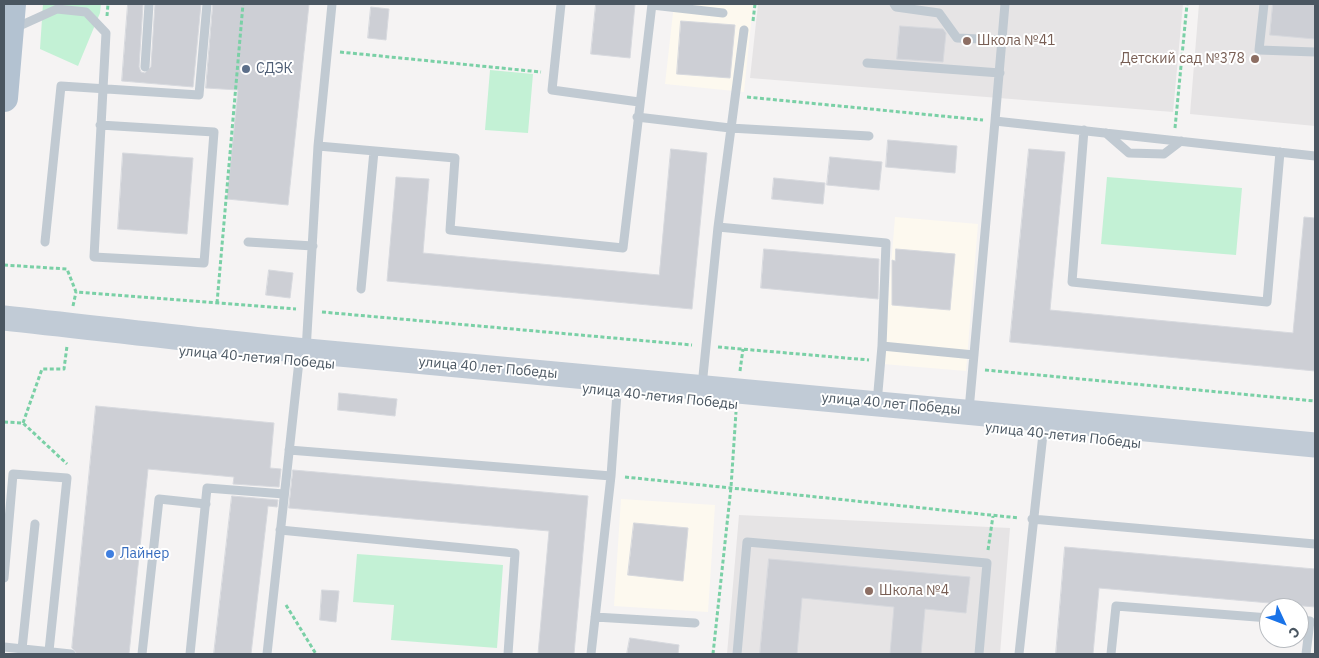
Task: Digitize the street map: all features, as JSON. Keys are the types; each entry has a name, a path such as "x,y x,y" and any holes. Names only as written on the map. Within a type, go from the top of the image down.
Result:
{"main road":[{"path":"4,98 11,17"}],"street":[{"name":"улица 40-летия Победы","path":"4,318 69,333"},
{"name":"улица 40-летия Победы","path":"4,335 69,333 303,356 617,392 701,395 1044,426 1315,444"},
{"name":"улица 40 лет Победы","path":"303,356 701,395"},
{"name":"улица 40 лет Победы","path":"737,398 877,403 969,411"},
{"name":"улица 40-летия Победы","path":"969,411 1044,426 1315,461"}],"lane":[{"path":"145,67 149,4"},
{"path":"46,242 61,86 198,95 207,4"},
{"path":"267,654 289,450 309,310 318,146 332,4"},
{"path":"561,4 552,90 639,102"},
{"path":"318,146 455,158 450,230 622,248 652,4 723,12"},
{"path":"894,4 896,6 939,13 957,38 1002,40"},
{"path":"969,411 1005,4"},
{"path":"1264,4 1259,50 1315,52"},
{"path":"11,17 57,9 86,12 106,33 100,125 94,258 204,263 214,132 100,125"},
{"path":"701,395 718,227 744,30"},
{"path":"867,63 1000,73"},
{"path":"638,117 730,128 869,136"},
{"path":"996,121 1315,156"},
{"path":"1084,130 1072,282 1267,302 1280,152"},
{"path":"1106,133 1129,154 1164,154 1177,140"},
{"path":"361,289 374,151"},
{"path":"718,227 886,243 882,346 877,403"},
{"path":"248,242 313,246"},
{"path":"882,346 974,355"},
{"path":"591,654 611,476 617,392"},
{"path":"1019,654 1032,519 1044,426"},
{"path":"289,450 611,476"},
{"path":"4,578 14,474 67,478 49,652"},
{"path":"190,654 207,488 284,494"},
{"path":"142,654 159,499 206,504"},
{"path":"1032,519 1315,544"},
{"path":"22,648 35,524"},
{"path":"280,530 515,553 508,654"},
{"path":"737,654 747,542 987,563 979,654"},
{"path":"1110,654 1116,606 1259,617"},
{"path":"595,616 695,623"},
{"path":"4,648 22,648 71,654"}],"path":[{"path":"217,303 243,4"},
{"path":"1177,140 1187,4"},
{"path":"328,50 554,73"},
{"path":"734,96 996,121"},
{"path":"4,265 67,269 76,292 64,369 42,369 23,423 4,422"},
{"path":"76,292 309,310 881,361"},
{"path":"713,654 743,349"},
{"path":"973,368 1315,401"},
{"path":"611,476 1032,519"},
{"path":"987,563 993,516"},
{"path":"275,585 316,654"}],"shaded area":[{"path":"674,4 753,4 744,92 665,84"},
{"name":"Школа №41","path":"758,4 1183,4 1173,112 750,78"},
{"name":"Детский сад №378","path":"1199,4 1315,4 1315,126 1190,114"},
{"path":"895,217 978,224 966,371 883,364"},
{"path":"621,499 715,505 708,612 614,606"},
{"name":"Школа №4","path":"739,515 1010,528 1000,654 727,654"}],"green space":[{"path":"43,4 101,4 100,13 78,66 40,49"},
{"path":"490,70 533,74 528,133 485,130"},
{"path":"1107,177 1242,188 1236,255 1101,244"},
{"path":"357,554 503,565 497,648 391,640 394,605 353,602"}],"building":[{"path":"128,4 143,4 139,67 141,72 145,73 151,67 155,4 201,4 193,87 122,81"},
{"path":"213,4 309,4 288,205 227,199 238,90 206,88"},
{"path":"596,4 635,4 630,58 591,54"},
{"path":"1273,4 1315,4 1315,39 1270,35"},
{"path":"371,7 389,9 386,40 368,38"},
{"path":"681,21 735,25 730,78 677,74"},
{"path":"900,26 943,29 946,33 943,62 897,59"},
{"path":"888,140 957,146 955,173 886,167"},
{"path":"671,149 707,153 692,309 387,281 396,177 429,179 423,253 659,275"},
{"path":"1029,149 1065,152 1050,310 1293,333 1304,217 1315,218 1315,371 1010,342"},
{"path":"123,153 193,158 187,234 118,229"},
{"path":"830,157 882,162 879,190 827,185"},
{"path":"774,178 825,183 823,204 772,199"},
{"path":"764,249 879,259 878,299 761,288"},
{"path":"896,249 955,254 950,310 892,305 892,260 895,261"},
{"path":"269,270 293,273 290,298 266,295"},
{"path":"339,393 397,399 395,416 338,410"},
{"path":"96,406 274,423 270,468 281,469 279,487 233,484 234,477 148,469 129,654 77,654 72,648"},
{"path":"293,470 588,496 574,654 538,654 549,531 289,508"},
{"path":"232,496 278,500 277,507 268,506 251,654 214,654"},
{"path":"634,523 688,528 683,581 628,575"},
{"path":"1065,547 1315,569 1315,607 1309,606 1309,598 1259,598 1259,602 1099,588 1093,654 1056,654"},
{"path":"769,559 970,577 966,613 925,609 921,654 890,654 894,607 802,598 797,654 760,654"},
{"path":"322,590 339,591 336,622 320,620"},
{"path":"630,638 679,645 678,654 627,654"}],"place":[{"name":"Школа №41","path":"967,41"},
{"name":"Детский сад №378","path":"1255,59"},
{"name":"СДЭК","path":"246,69"},
{"name":"Лайнер","path":"110,554"},
{"name":"Школа №4","path":"869,591"}]}
